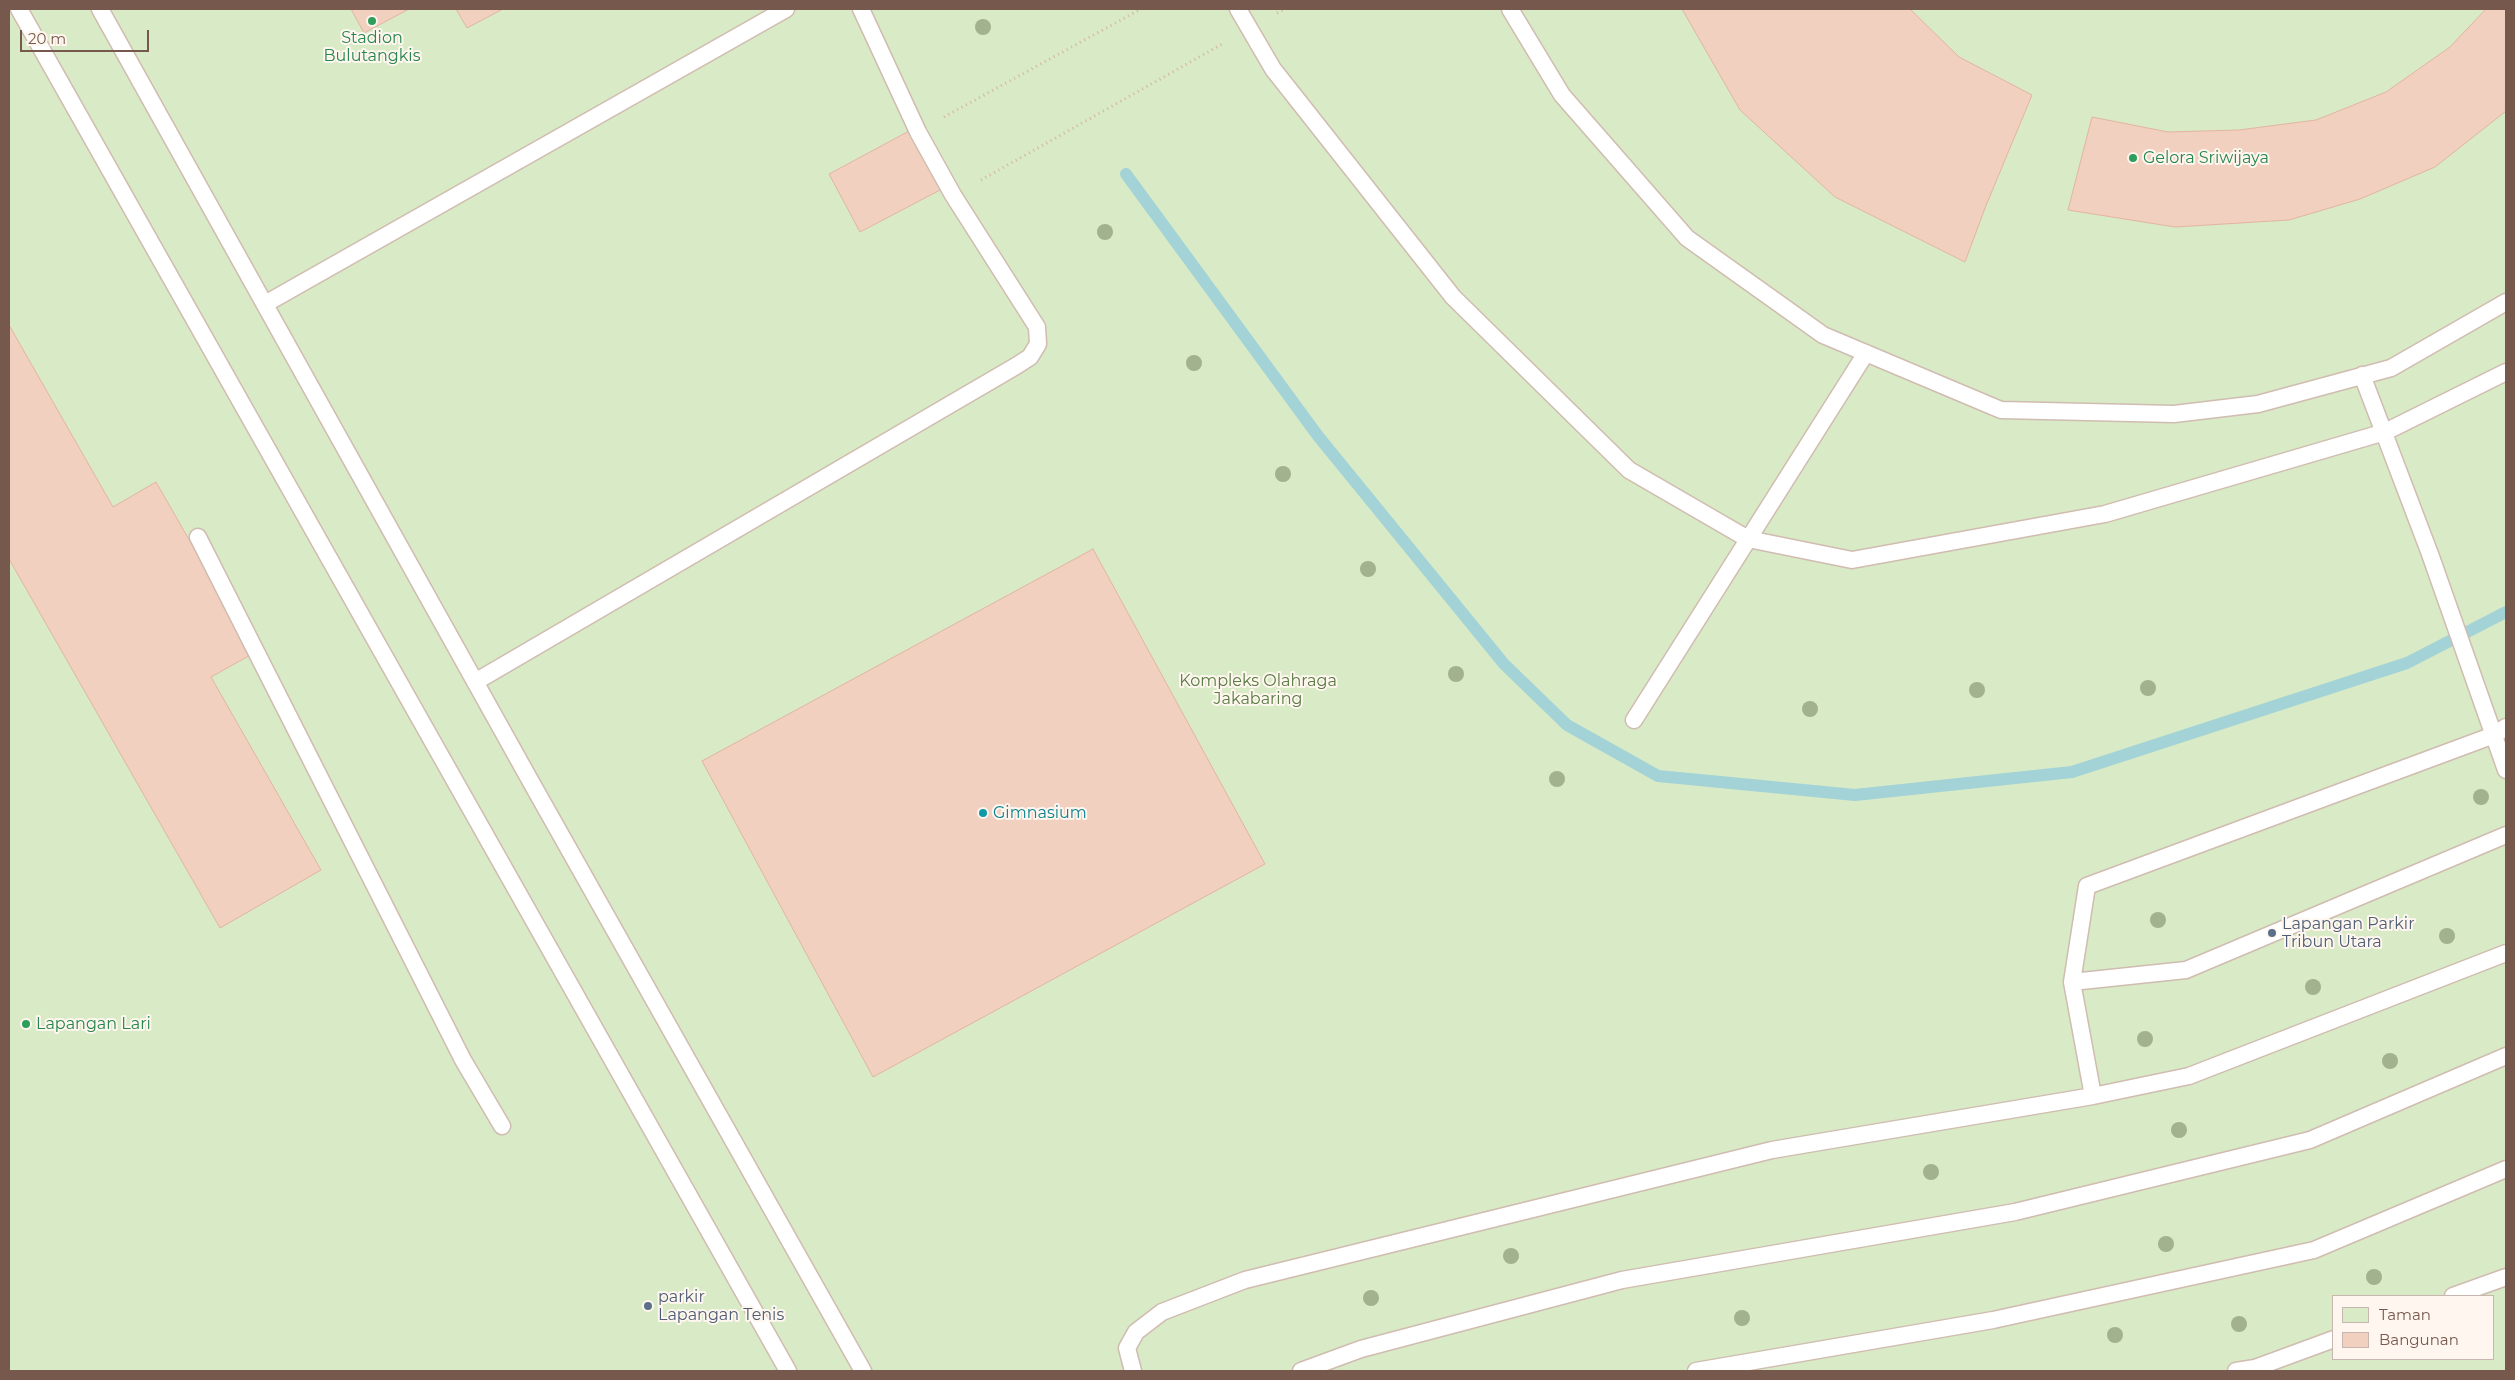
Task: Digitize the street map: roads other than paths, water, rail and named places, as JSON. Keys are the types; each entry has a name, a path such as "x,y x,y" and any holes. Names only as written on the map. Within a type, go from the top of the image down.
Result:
{"lane":[{"path":"19,9 788,1371"},
{"path":"100,9 475,682 863,1371"},
{"path":"265,304 786,9"},
{"path":"475,682 1030,357 1038,344 1037,328 954,195 918,132 860,9"},
{"path":"1238,9 1273,69 1454,297 1629,470 1748,540 1852,560 2105,514 2385,432 2506,372"},
{"path":"1510,9 1562,95 1687,238 1823,335 2001,410 2174,414 2258,404 2391,368 2506,302"},
{"path":"1634,720 1866,353"},
{"path":"2362,375 2385,432 2470,664 2500,731 2506,770"},
{"path":"198,537 463,1060 502,1126"},
{"path":"2093,1096 2072,982 2087,886 2500,731"},
{"path":"2072,982 2186,970 2506,835"},
{"path":"1132,1371 1127,1348 1136,1332 1162,1312 1245,1280 1772,1150 2093,1096 2189,1076 2506,953"},
{"path":"1300,1371 1361,1349 1622,1280 2015,1212 2310,1140 2506,1056"},
{"path":"1696,1371 1993,1320 2314,1250 2506,1169"},
{"path":"2456,1295 2506,1277"},
{"path":"2236,1371 2255,1368 2332,1340"}],"waterway":[{"path":"1126,174 1318,436 1504,664 1567,725 1658,776 1855,795 2072,772 2407,663 2506,612"}],"place":[{"name":"Stadion Bulutangkis","path":"372,21"},
{"name":"Gelora Sriwijaya","path":"2133,158"},
{"name":"Gimnasium","path":"983,813"},
{"name":"Lapangan Parkir Tribun Utara","path":"2272,933"},
{"name":"Lapangan Lari","path":"26,1024"},
{"name":"parkir Lapangan Tenis","path":"648,1306"}],"park label":[{"name":"Kompleks Olahraga Jakabaring","path":"1258,690"}]}
